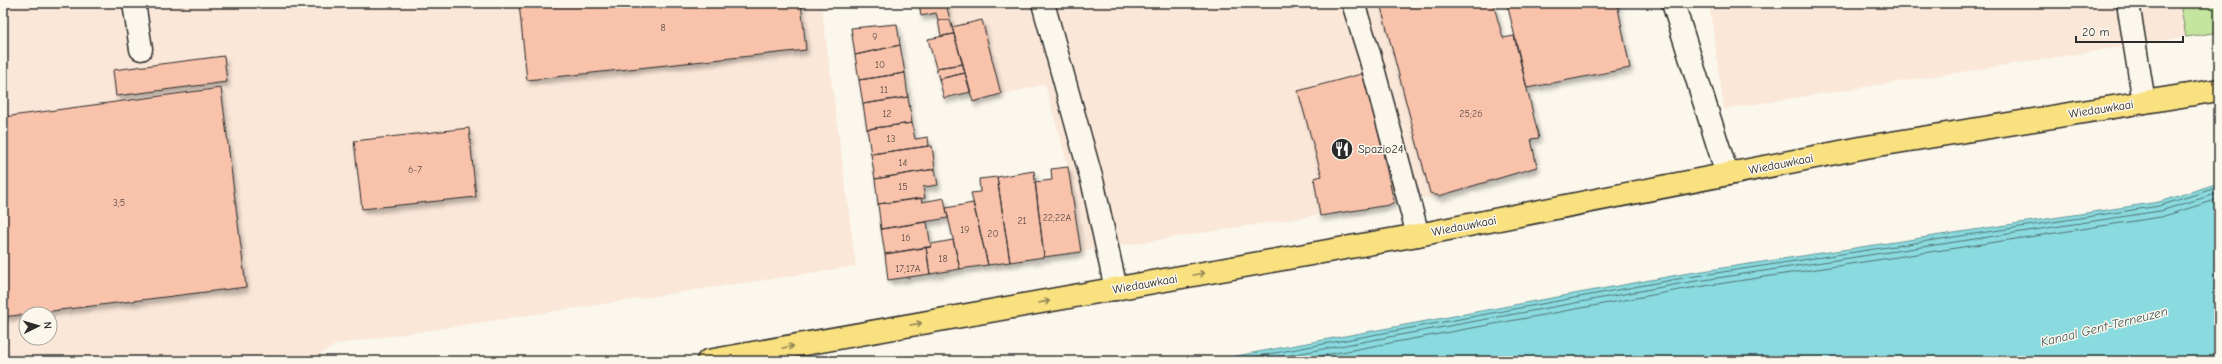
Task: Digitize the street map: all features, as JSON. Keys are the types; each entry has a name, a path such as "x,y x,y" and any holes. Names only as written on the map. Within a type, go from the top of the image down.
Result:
{"main road":[{"name":"Wiedauwkaai","path":"708,361 1418,235 1866,147 2219,90"}],"street":[{"path":"134,3 141,49"},
{"path":"1043,3 1093,184 1116,289"},
{"path":"1353,3 1370,57 1418,235"},
{"path":"1674,3 1727,174"},
{"path":"2128,3 2144,102"}],"shaded area":[{"path":"3,3 863,3 822,9 856,266 337,344 310,361 3,361"},
{"path":"946,3 1493,3 1503,38 1514,36 1539,138 1531,139 1538,166 1497,178 1495,181 1439,196 1081,252 1068,167 1045,84 973,102"},
{"path":"1709,3 2180,3 2186,37 1724,109"}],"green space":[{"path":"2180,3 2219,3 2219,32 2186,37"}],"water":[{"name":"Kanaal Gent-Terneuzen","path":"2219,183 2219,361 1209,361 1683,274 2159,202"}],"building":[{"path":"519,3 801,3 806,50 527,80"},
{"path":"919,3 946,3 950,20 938,20 936,13 921,16"},
{"path":"1380,3 1493,3 1503,38 1514,36 1539,138 1531,139 1537,167 1439,196 1430,193"},
{"path":"1507,3 1617,3 1630,68 1527,88"},
{"path":"938,20 950,20 954,34 941,36"},
{"path":"982,20 1001,94 973,102 952,27"},
{"path":"897,24 900,45 855,55 851,28"},
{"path":"954,34 963,64 936,68 928,39"},
{"path":"900,45 905,73 859,80 855,55"},
{"path":"224,56 227,82 116,96 113,70"},
{"path":"963,64 965,73 939,79 936,68"},
{"path":"905,73 908,97 863,104 859,80"},
{"path":"965,73 971,92 944,98 939,79"},
{"path":"1365,73 1394,202 1389,205 1320,216 1314,178 1322,176 1298,91"},
{"path":"221,88 246,287 58,310 58,306 18,306 18,315 3,317 3,117"},
{"path":"908,97 912,123 867,129 863,104"},
{"path":"912,123 915,139 928,137 929,146 871,154 867,129"},
{"path":"469,128 476,197 362,209 354,141"},
{"path":"932,146 935,169 875,179 871,154"},
{"path":"1068,167 1081,252 1044,257 1035,182 1052,180 1051,169"},
{"path":"935,169 938,185 923,187 925,198 878,204 875,179"},
{"path":"1034,171 1044,257 1010,262 997,177"},
{"path":"997,177 1010,262 988,265 971,193 980,192 979,179"},
{"path":"921,198 922,202 944,198 948,218 881,229 878,204"},
{"path":"973,203 988,265 960,269 946,208"},
{"path":"927,222 931,247 885,254 881,229"},
{"path":"953,240 960,269 930,274 926,247 931,247 931,244"},
{"path":"926,247 930,274 888,280 885,254"}],"place":[{"name":"Spazio24","path":"1342,149"}]}
